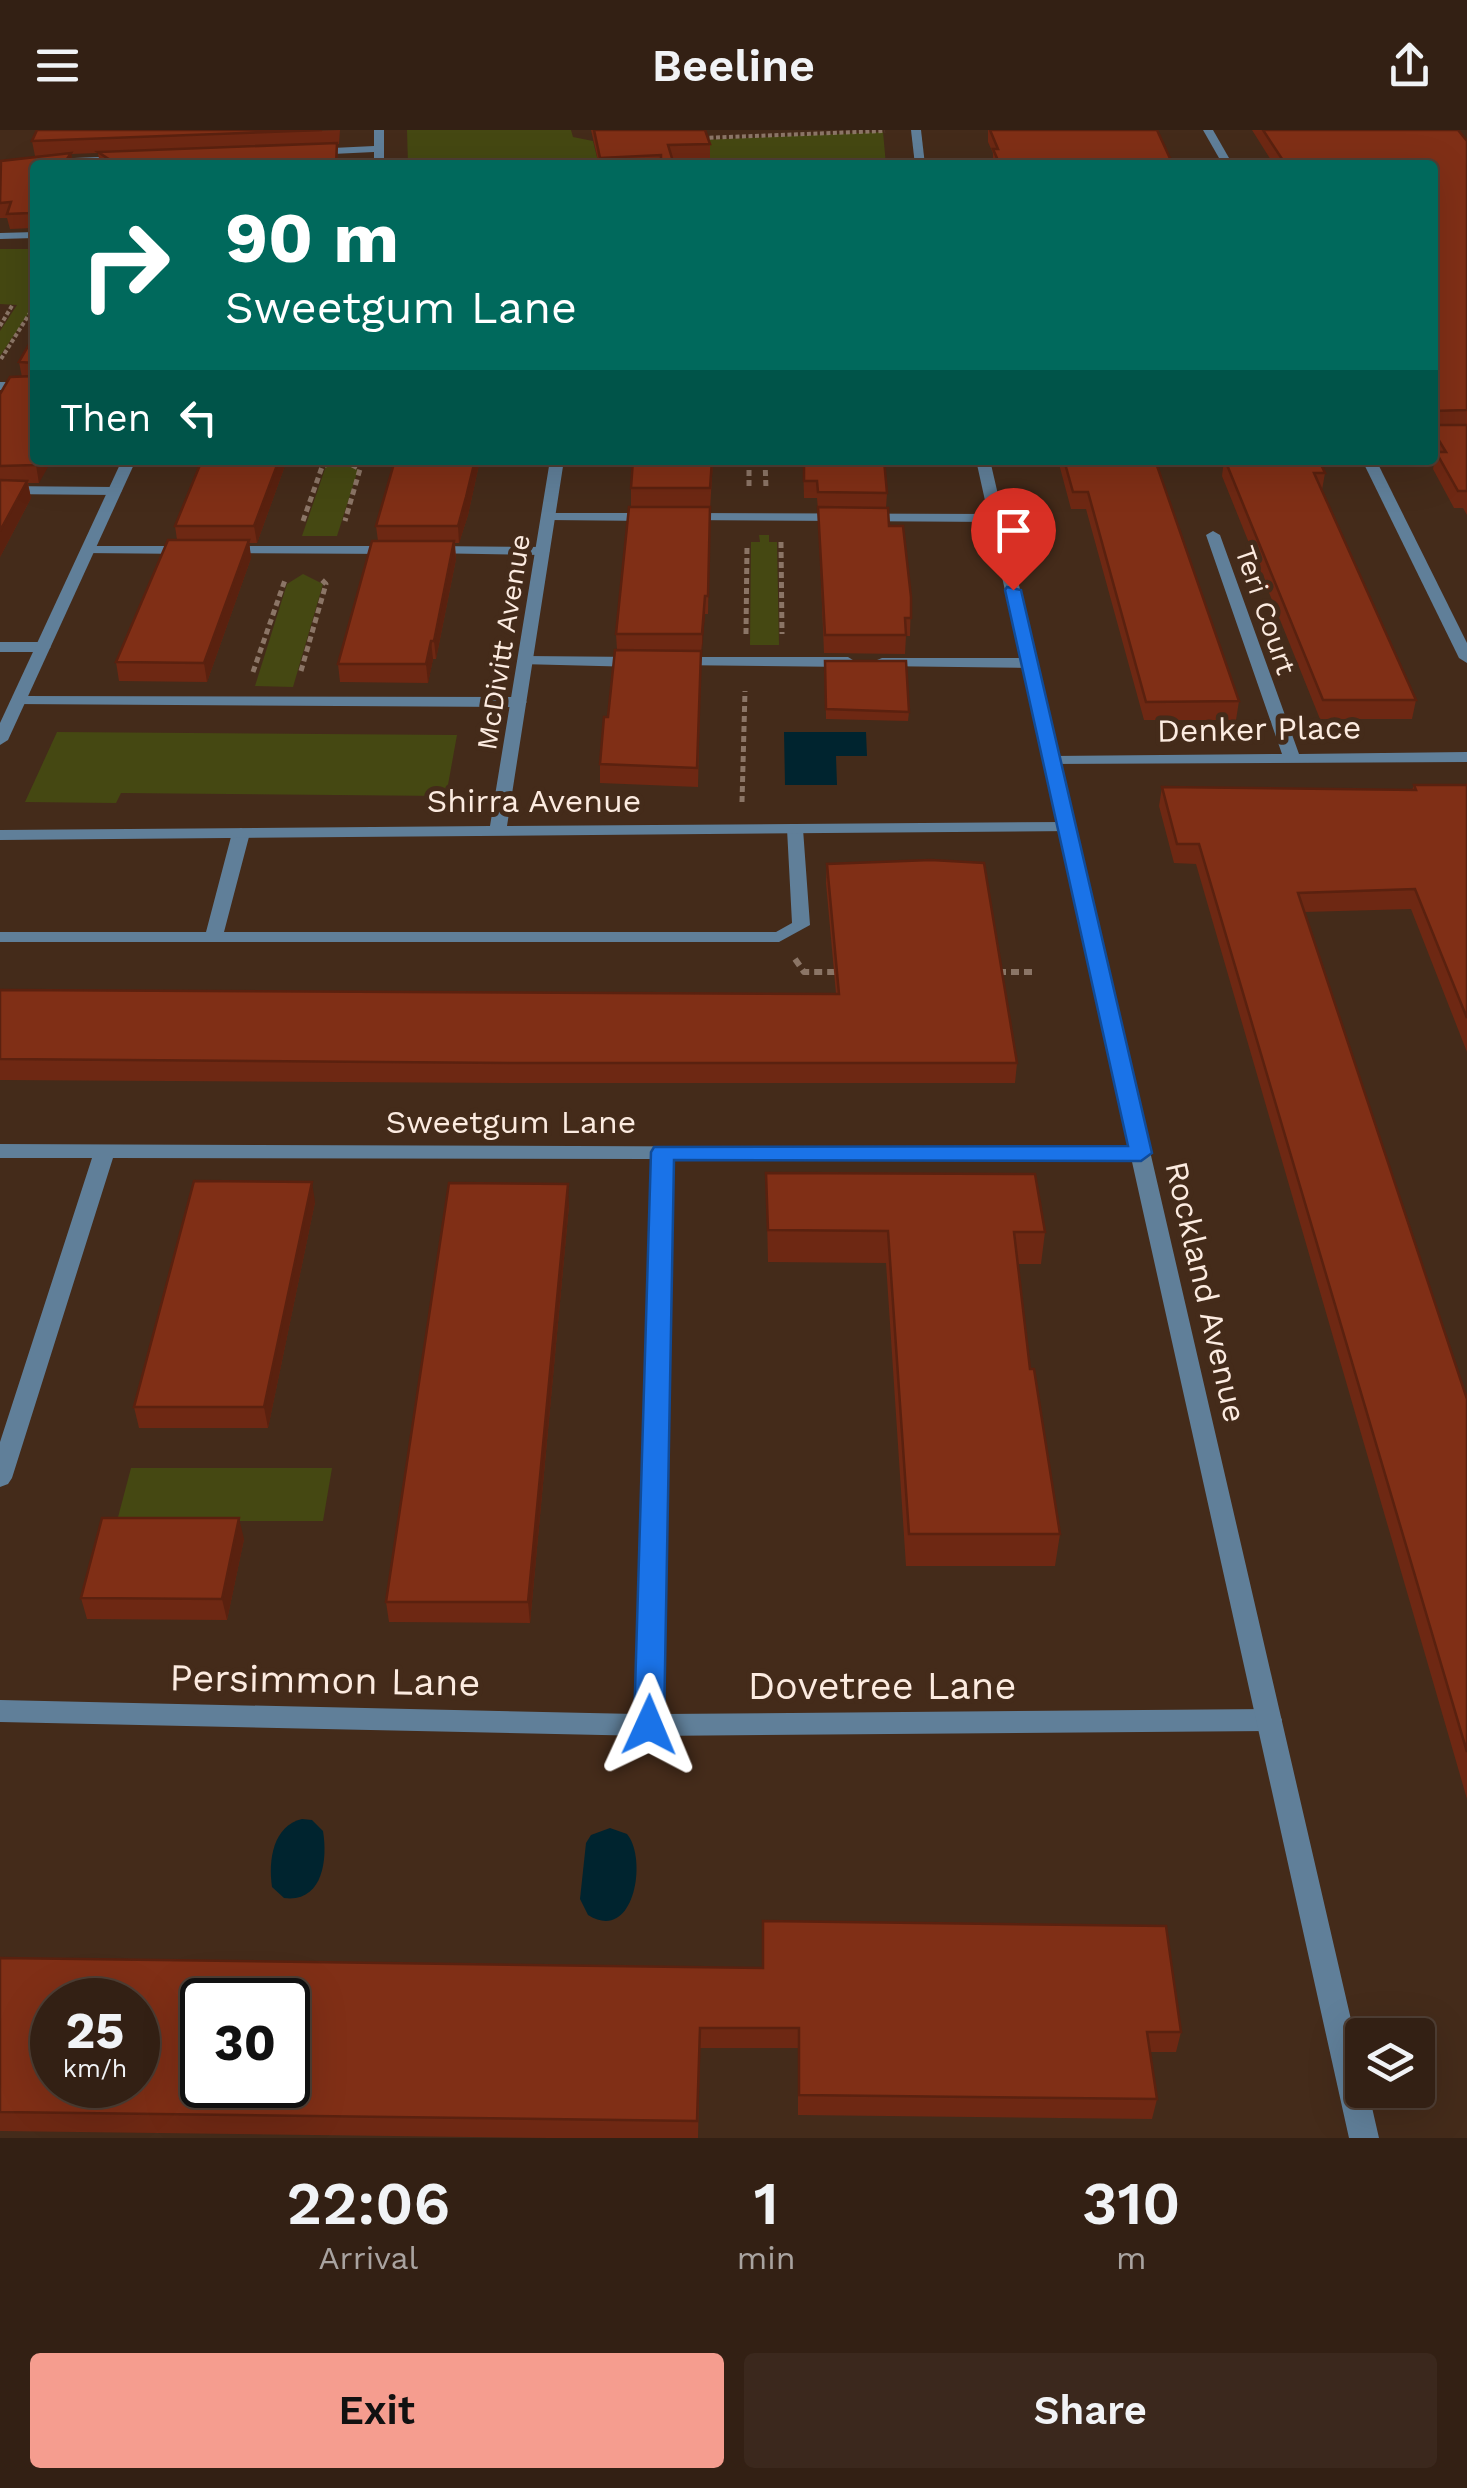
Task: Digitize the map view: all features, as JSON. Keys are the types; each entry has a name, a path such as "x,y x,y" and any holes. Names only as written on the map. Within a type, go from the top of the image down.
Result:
{"street":[{"path":"379,130 379,160"},
{"path":"916,130 919,160"},
{"path":"1208,130 1225,160"},
{"path":"290,152 379,149"},
{"path":"103,160 129,159"},
{"path":"0,164 30,163"},
{"path":"0,236 30,235"},
{"path":"0,386 30,386"},
{"path":"0,740 127,465"},
{"name":"McDivitt Avenue","path":"498,832 556,465"},
{"name":"Rockland Avenue","path":"984,465 1364,2138"},
{"path":"1371,465 1467,658"},
{"path":"0,490 115,491"},
{"path":"548,516 996,518"},
{"name":"Teri Court","path":"1214,535 1292,758"},
{"path":"88,550 543,551"},
{"path":"0,646 43,647"},
{"path":"526,661 1030,663"},
{"path":"18,701 519,702"},
{"name":"Denker Place","path":"1052,761 1467,757"},
{"name":"Shirra Avenue","path":"0,835 1068,827"},
{"path":"0,937 779,937 794,932 801,924 795,829"},
{"path":"214,937 241,834"},
{"path":"0,1478 105,1150"},
{"name":"Sweetgum Lane","path":"0,1151 1141,1153"},
{"path":"649,1725 662,1152"},
{"name":"Persimmon Lane","path":"0,1711 649,1725"},
{"name":"Dovetree Lane","path":"649,1725 1269,1720"}],"path":[{"path":"721,130 726,137"},
{"path":"744,130 747,136"},
{"path":"690,139 886,131"},
{"path":"0,326 14,304"},
{"path":"0,361 30,313"},
{"path":"298,537 325,465"},
{"path":"340,536 360,469 352,465"},
{"path":"749,465 749,504"},
{"path":"765,465 766,503"},
{"path":"746,645 748,541 756,541"},
{"path":"771,541 781,543 782,645"},
{"path":"248,687 283,583 294,576"},
{"path":"297,687 326,584 312,578"},
{"path":"742,803 744,691 754,690"},
{"path":"779,937 804,972 842,972"},
{"path":"994,972 1032,972"}],"shaded area":[{"path":"407,130 571,130 573,137 593,141 598,160 408,160"},
{"path":"883,132 886,160 669,160 676,141"},
{"path":"0,249 30,249 30,311 0,356 0,331 17,305 0,304"},
{"path":"350,465 358,470 337,536 302,536 326,466"},
{"path":"759,535 769,535 769,542 777,542 779,645 750,645 751,542 760,542"},
{"path":"303,574 323,584 293,687 255,686 287,584"},
{"path":"57,732 457,735 446,796 121,793 116,803 25,802"},
{"path":"131,1468 332,1468 323,1521 117,1521"}],"water":[{"path":"784,732 866,732 867,756 836,756 837,785 785,785"},
{"path":"302,1819 312,1820 323,1831 323,1867 320,1878 307,1894 284,1898 272,1887 272,1855 279,1836"},
{"path":"610,1828 627,1834 633,1846 636,1878 626,1909 616,1918 604,1921 588,1915 580,1899 586,1843 591,1835"}],"building":[{"path":"37,130 322,130 32,141"},
{"path":"594,130 705,130 710,144 668,145 672,160 661,160 661,155 600,158"},
{"path":"990,130 1157,130 1171,160 998,160 993,149 998,149"},
{"path":"1263,130 1458,130 1467,141 1467,410 1438,411 1438,160 1283,160"},
{"path":"337,143 336,160 110,160 98,152"},
{"path":"71,153 66,160 30,160 30,213 7,214 11,202 0,203 1,161"},
{"path":"30,343 30,363 19,362"},
{"path":"30,376 30,465 36,465 0,466 0,394 10,377"},
{"path":"1438,425 1467,425 1467,491 1458,491 1438,456 1438,452 1446,452 1438,439"},
{"path":"200,465 277,465 254,526 175,526"},
{"path":"394,465 474,465 458,526 376,526"},
{"path":"633,465 712,465 710,488 631,488"},
{"path":"804,465 884,465 887,493 818,492 817,481 804,481"},
{"path":"1065,465 1157,465 1239,701 1146,702 1088,492 1073,492"},
{"path":"1227,465 1321,465 1325,473 1314,473 1416,700 1323,700"},
{"path":"0,480 27,481 0,531"},
{"path":"629,507 710,507 708,596 702,634 616,634"},
{"path":"818,507 888,508 889,526 903,526 911,597 911,618 905,618 906,635 825,635"},
{"path":"168,540 249,540 204,663 116,662"},
{"path":"372,541 454,541 426,664 338,664"},
{"path":"615,650 701,651 697,768 600,764"},
{"path":"825,661 906,661 909,712 826,709"},
{"path":"1414,785 1467,785 1467,1018 1415,889 1298,893 1467,1399 1467,1752 1199,844 1177,844 1162,787 1416,790"},
{"path":"931,860 984,863 1017,1063 0,1059 0,990 839,994 827,864"},
{"path":"766,1173 1035,1174 1045,1232 1014,1232 1030,1369 1034,1369 1060,1534 909,1534 888,1231 768,1230"},
{"path":"194,1181 312,1182 264,1407 134,1407"},
{"path":"449,1183 568,1184 528,1602 386,1602"},
{"path":"102,1518 239,1518 222,1599 81,1598"},
{"path":"763,1921 1166,1926 1181,2032 1147,2032 1157,2099 799,2095 799,2028 700,2028 697,2121 0,2112 0,1958 763,1968"}],"route":[{"path":"649,1725 662,1152 1141,1153 1013,590"}]}
